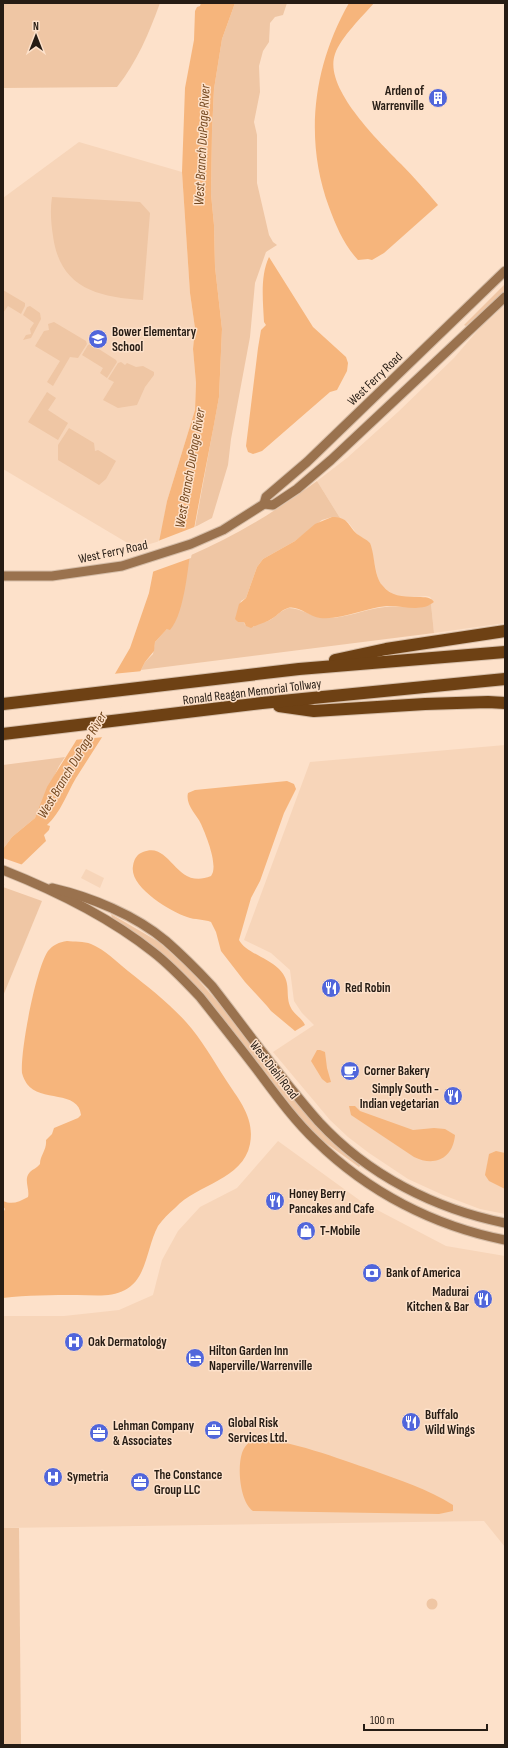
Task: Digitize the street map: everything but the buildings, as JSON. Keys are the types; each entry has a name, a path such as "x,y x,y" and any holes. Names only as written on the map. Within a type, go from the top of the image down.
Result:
{"highway":[{"path":"299,669 386,649 505,631"},
{"name":"Ronald Reagan Memorial Tollway","path":"3,704 299,669 505,652"},
{"name":"Ronald Reagan Memorial Tollway","path":"3,734 145,719 262,703 505,680"},
{"path":"262,703 314,711 425,704 488,702 505,703"}],"street":[{"name":"West Ferry Road","path":"264,504 266,496 307,462 505,271"},
{"name":"West Ferry Road","path":"3,576 52,576 122,566 191,544 223,530 264,504 273,505 297,489 330,460 505,297"},
{"name":"West Diehl Road","path":"3,870 41,885 78,894 127,916 165,940 212,986 320,1122 360,1158 396,1182 431,1200 473,1216 505,1224"},
{"name":"West Diehl Road","path":"41,885 123,930 155,953 182,977 200,997 305,1130 337,1160 361,1179 387,1196 418,1212 468,1231 505,1240"}],"shaded area":[{"path":"3,3 160,3 142,47 131,68 117,87 3,88"},
{"path":"235,3 287,3 283,15 275,17 270,23 269,42 263,51 259,66 260,92 254,122 257,135 257,183 269,235 273,242 277,245 266,252 255,283 250,337 231,439 228,465 212,518 195,527 219,397 222,329 215,267 214,225 211,194 214,89 222,39"},
{"name":"Bower Elementary School","path":"79,142 182,172 190,293 195,328 193,349 196,383 195,410 167,501 160,541 136,548 3,469 3,198"},
{"path":"52,197 140,202 150,213 143,300 126,299 96,292 83,286 72,278 64,268 57,254 51,221"},
{"path":"505,284 505,291 466,326 464,325"},
{"path":"3,290 25,303 21,314 8,306 3,313"},
{"path":"505,305 505,623 434,633 431,604 434,602 430,597 426,596 406,598 394,595 382,586 378,579 370,543 357,534 348,522 340,518 317,481 347,458 398,412 454,358 478,330"},
{"path":"30,306 40,313 41,319 31,338 23,340 26,335 31,334 30,329 34,323 23,315 27,307"},
{"path":"54,322 86,341 87,344 78,358 70,357 53,386 47,382 60,361 35,346 44,331 49,330 48,324"},
{"path":"91,344 117,362 107,378 100,373 103,368 82,355 88,345"},
{"path":"121,362 125,365 127,363 136,367 143,366 154,372 154,375 145,387 137,405 118,408 103,400 114,382 108,379 118,363"},
{"path":"47,392 56,398 48,410 68,423 58,440 28,422"},
{"path":"69,428 94,443 95,451 98,450 116,461 106,479 99,485 58,460 58,445"},
{"path":"317,481 340,518 332,517 322,520 295,541 263,559 257,567 246,598 241,601 236,617 238,622 244,622 245,625 253,627 257,624 270,620 289,608 298,609 320,617 332,618 385,607 419,607 431,604 434,633 141,670 145,662 153,654 155,642 167,629 187,568 189,556 223,540 255,522 286,503"},
{"path":"505,745 505,1214 480,1209 443,1195 408,1179 369,1153 348,1137 330,1120 273,1052 314,1025 302,1013 294,1001 290,970 271,953 244,940 310,762"},
{"path":"65,757 59,766 35,818 12,837 3,849 3,765"},
{"path":"86,869 104,878 100,888 81,878"},
{"path":"3,887 42,901 3,996"},
{"path":"111,914 159,942 189,969 221,1006 314,1124 361,1165 359,1167 309,1129 187,976 163,954 112,918"},
{"path":"278,1141 362,1202 446,1246 505,1256 505,1547 484,1521 3,1528 3,1316 64,1316 119,1310 153,1295 162,1260 178,1231 200,1207 237,1188"},
{"path":"3,1528 19,1528 21,1745 3,1745"},
{"path":"430,1599 434,1599 436,1600 436,1608 430,1609 427,1606 427,1602"}],"water":[{"name":"West Branch DuPage River","path":"201,3 235,3 222,39 214,89 212,131 211,194 214,225 215,267 222,329 219,397 193,535 183,599 175,622 170,630 167,629 155,642 154,651 145,662 121,706 76,778 60,809 47,825 50,826 49,830 44,835 46,841 21,865 3,886 3,849 12,837 35,818 47,787 130,648 149,593 167,501 195,410 196,383 193,349 195,328 190,293 182,172 185,88 194,40 195,11"},
{"path":"349,3 374,3 352,27 335,54 333,68 337,82 345,98 367,128 438,205 384,253 372,260 358,260 341,235 329,207 321,181 317,155 315,129 316,103 320,77 327,52"},
{"path":"269,257 313,327 346,357 348,363 347,371 337,390 330,392 262,451 253,454 248,452 246,446 258,348 261,330 266,325 264,322 263,280"},
{"path":"332,517 338,517 345,520 357,534 370,543 377,576 382,585 389,591 396,595 426,597 434,602 417,608 393,606 378,607 345,616 329,618 320,618 296,608 288,608 281,611 270,620 251,628 246,626 244,622 238,622 235,619 239,604 246,598 257,567 263,559 295,541 315,524"},
{"path":"287,781 294,784 296,789 284,813 260,881 251,898 239,940 251,952 279,969 286,978 290,1006 305,1025 295,1031 271,1011 245,982 221,951 216,932 211,922 190,918 161,904 144,890 137,882 133,874 133,866 137,855 152,850 167,858 181,872 189,877 199,879 211,876 214,865 211,850 201,824 188,802 188,793 195,790"},
{"path":"67,941 88,943 101,949 158,995 186,1022 207,1050 241,1102 250,1126 250,1144 246,1156 229,1174 184,1200 162,1221 154,1234 146,1261 138,1278 125,1290 119,1293 101,1296 40,1295 3,1298 3,1213 5,1209 3,1206 3,1201 9,1203 16,1202 28,1197 27,1178 30,1172 40,1164 46,1140 52,1134 54,1128 78,1118 81,1115 79,1107 74,1102 41,1093 33,1089 27,1084 22,1073 26,1029 34,991 43,960 52,947 61,942"},
{"path":"317,1050 325,1052 331,1082 327,1083 322,1079 311,1061"},
{"path":"349,1106 355,1106 360,1111 413,1130 434,1128 445,1129 455,1135 451,1150 441,1159 435,1161 421,1160 414,1157 351,1115"},
{"path":"496,1151 505,1153 505,1189 489,1181 485,1175 489,1154"},
{"path":"254,1439 283,1442 329,1455 372,1470 434,1494 453,1505 453,1511 439,1514 253,1511 249,1507 242,1493 240,1467 244,1449 248,1443"}],"pier":[{"path":"197,526 191,558 152,572 158,541"},
{"path":"143,671 104,737 74,740 112,674"},
{"path":"3,858 23,865 6,885 3,884"}],"place":[{"name":"Arden of Warrenville","path":"438,98"},
{"name":"Bower Elementary School","path":"98,339"},
{"name":"Red Robin","path":"331,988"},
{"name":"Corner Bakery","path":"350,1071"},
{"name":"Simply South - Indian vegetarian","path":"453,1096"},
{"name":"Honey Berry Pancakes and Cafe","path":"275,1201"},
{"name":"T-Mobile","path":"306,1231"},
{"name":"Bank of America","path":"372,1273"},
{"name":"Madurai Kitchen & Bar","path":"483,1299"},
{"name":"Oak Dermatology","path":"74,1342"},
{"name":"Hilton Garden Inn Naperville/Warrenville","path":"195,1358"},
{"name":"Buffalo Wild Wings","path":"411,1422"},
{"name":"Global Risk Services Ltd.","path":"214,1430"},
{"name":"Lehman Company & Associates","path":"99,1433"},
{"name":"Symetria","path":"53,1477"},
{"name":"The Constance Group LLC","path":"140,1482"}]}
